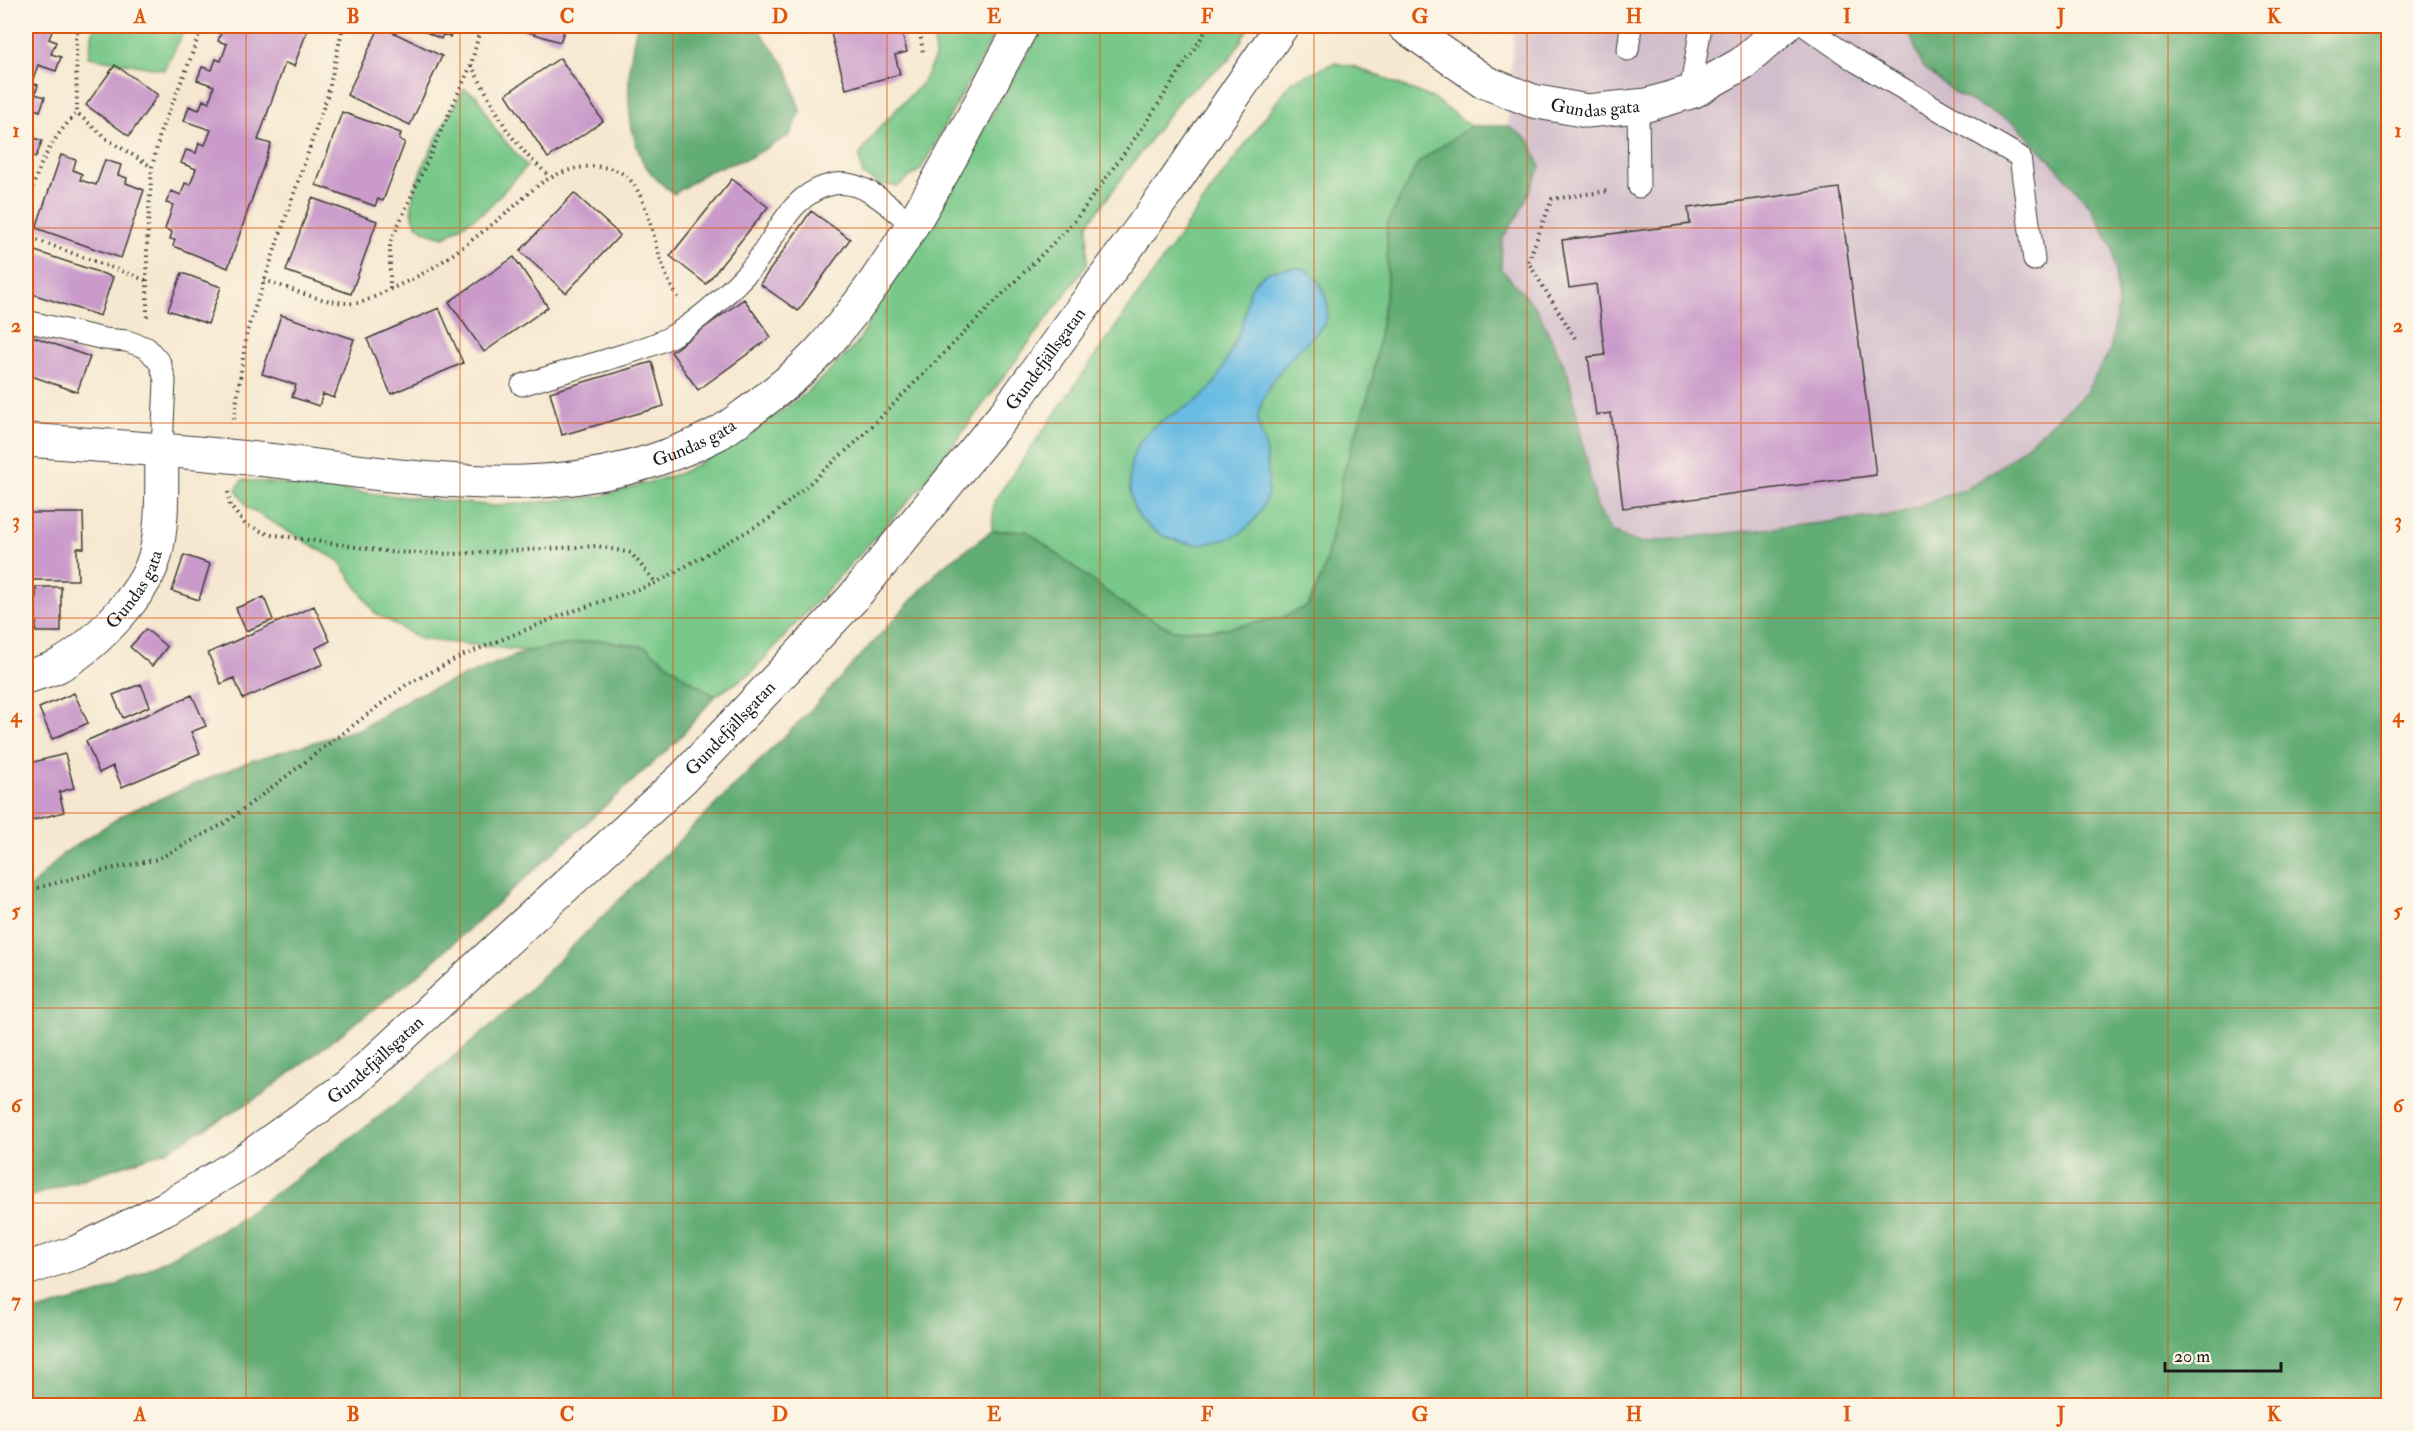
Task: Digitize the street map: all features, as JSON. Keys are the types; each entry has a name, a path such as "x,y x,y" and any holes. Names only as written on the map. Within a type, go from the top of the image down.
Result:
{"street":[{"name":"Gundas gata","path":"26,440 229,456 460,482 524,483 604,475 663,459 722,431 775,392 826,346 870,291 913,225 1022,26"},
{"name":"Gundefjällsgatan","path":"26,1269 77,1252 166,1208 241,1163 348,1086 684,777 852,599 1005,414 1169,190 1282,26"},
{"name":"Gundas gata","path":"1404,26 1485,82 1533,101 1587,111 1647,105 1690,93 1743,63 1785,26"},
{"name":"Gundas gata","path":"26,677 56,667 88,646 117,618 137,591 155,557 159,526 162,450"}],"lane":[{"path":"1628,50 1631,26"},
{"path":"1690,93 1701,26"},
{"path":"1805,26 1857,62 2020,157 2034,260"},
{"path":"1638,105 1639,187"},
{"path":"522,385 636,351 670,337 714,306 750,270 782,221 799,202 815,190 835,184 850,184 871,193 913,225"},
{"path":"26,321 104,339 127,341 147,348 160,363 165,380 162,450"}],"path":[{"path":"26,217 28,202 46,154 63,126 77,113 76,39 79,26"},
{"path":"147,348 147,241 152,167 161,130 188,68 202,26"},
{"path":"343,26 328,94 247,331 229,456 230,506 246,525 268,534 390,552 453,554 597,546 631,553 656,583"},
{"path":"390,289 390,243 471,65 481,26"},
{"path":"919,26 923,53"},
{"path":"26,891 158,859 225,823 406,685 464,655 562,615 656,583 769,519 855,443 1074,222 1148,120 1209,26"},
{"path":"471,65 508,132 550,177"},
{"path":"77,113 107,139 152,167"},
{"path":"264,280 326,299 358,303 443,261 506,214 550,177 578,168 599,166 616,170 629,178 638,192 650,223 660,262 672,289 696,319"},
{"path":"1575,338 1528,262 1552,199 1639,187"},
{"path":"26,236 148,281"}],"shaded area":[{"path":"1514,26 1907,26 1923,66 1956,94 2015,123 2091,207 2113,249 2118,305 2110,351 2085,394 2013,457 1972,486 1900,514 1639,543 1611,532 1596,504 1583,440 1501,269 1502,239 1520,212 1530,141 1508,126"}],"green space":[{"path":"94,26 174,26 183,33 164,70 88,57"},
{"path":"637,26 756,26 787,68 800,111 790,135 749,158 709,171 674,194 646,166 640,155 631,124 629,73"},
{"path":"933,26 999,26 921,169 898,186 881,185 863,175 859,156 878,129 923,82 935,57"},
{"path":"1044,26 1249,27 1230,59 1181,98 1088,224 1087,265 923,485 750,674 715,696 686,678 646,647 598,640 528,651 420,639 375,613 339,561 248,508 236,489 242,480 495,506 602,496 681,473 746,437 806,393 856,345"},
{"path":"1907,26 2388,26 2388,1405 26,1405 26,1314 104,1292 233,1224 392,1107 496,1022 811,710 942,567 992,531 1027,531 1127,607 1173,630 1216,630 1281,618 1308,606 1324,571 1344,471 1372,383 1387,284 1387,224 1419,162 1471,126 1508,126 1530,141 1540,167 1520,212 1502,239 1501,269 1537,309 1568,374 1596,504 1611,532 1639,543 1900,514 1972,486 2013,457 2085,394 2110,351 2118,305 2113,249 2091,207 2015,123 1956,94 1922,66"},
{"path":"1334,63 1356,67 1432,98 1471,126 1419,162 1387,224 1387,284 1372,383 1344,471 1324,571 1308,606 1281,618 1216,630 1173,630 1127,607 1027,532 992,531 994,501 1212,189 1292,81"},
{"path":"464,89 477,96 496,131 527,166 486,210 445,237 431,234 419,227 414,219 412,206 420,172"},
{"path":"598,640 646,647 686,678 715,696 677,741 418,975 259,1097 166,1151 26,1198 26,892 64,853 126,813 250,761 362,728 412,697 527,651"}],"water":[{"path":"1287,268 1303,268 1317,279 1325,294 1328,310 1324,324 1283,368 1270,385 1261,404 1258,422 1265,446 1268,478 1268,491 1262,508 1248,527 1237,535 1223,540 1191,544 1161,535 1141,519 1133,505 1130,472 1135,450 1157,424 1195,401 1213,386 1238,336 1249,293 1254,283 1261,276"}],"building":[{"path":"26,26 54,26 49,39 56,42 51,54 61,57 56,71 38,65 32,83 38,85 35,94 45,97 40,111 34,109 28,126 35,129 32,137 42,141 36,157 26,154"},
{"path":"235,26 309,26 294,66 285,63 258,140 271,144 228,268 173,246 175,240 170,239 172,232 165,229 173,205 166,203 171,191 181,195 185,183 190,185 196,169 181,163 186,150 196,153 199,143 205,145 211,130 184,121 189,106 199,110 203,100 209,103 214,86 197,80 202,67 212,70 216,59 221,61 227,44 218,41 223,27 233,30"},
{"path":"380,26 442,56 410,125 347,95"},
{"path":"413,26 455,26 450,37 443,34 441,39"},
{"path":"509,26 566,26 560,42"},
{"path":"829,26 900,26 907,52 895,55 900,74 846,89"},
{"path":"560,58 603,121 548,158 506,94"},
{"path":"115,65 158,95 129,136 86,105"},
{"path":"342,112 401,133 399,140 405,142 383,201 378,199 375,206 316,185"},
{"path":"61,155 76,160 73,170 82,174 80,180 96,185 105,160 121,165 118,175 127,178 126,183 144,190 121,258 36,228"},
{"path":"732,179 768,207 706,284 670,256"},
{"path":"1839,188 1876,475 1623,508 1611,413 1596,415 1588,357 1605,355 1596,284 1569,288 1562,240 1690,224 1688,208"},
{"path":"574,193 620,235 566,293 520,251"},
{"path":"312,198 377,221 351,294 286,271"},
{"path":"811,211 850,239 798,311 760,284"},
{"path":"26,248 113,277 100,316 26,292"},
{"path":"514,257 548,307 484,352 449,302"},
{"path":"182,273 221,287 208,324 168,310"},
{"path":"744,299 771,337 698,390 671,352"},
{"path":"439,308 463,363 391,394 367,339"},
{"path":"281,315 354,339 334,398 323,394 319,406 292,397 296,385 262,374"},
{"path":"26,334 90,357 77,392 26,374"},
{"path":"652,362 664,406 562,435 550,392"},
{"path":"26,513 83,513 84,548 77,548 78,580 26,580"},
{"path":"184,555 210,564 199,600 172,591"},
{"path":"36,587 61,587 61,632 36,632"},
{"path":"264,597 273,620 246,631 236,608"},
{"path":"314,606 330,641 316,648 323,664 243,699 234,678 221,684 208,653"},
{"path":"146,629 167,647 152,666 130,647"},
{"path":"141,684 150,706 123,718 113,695"},
{"path":"74,693 88,723 52,739 39,708"},
{"path":"192,695 206,726 191,732 200,753 122,787 113,766 99,773 86,741"},
{"path":"65,754 74,788 59,792 64,812 26,822 26,764"}]}
